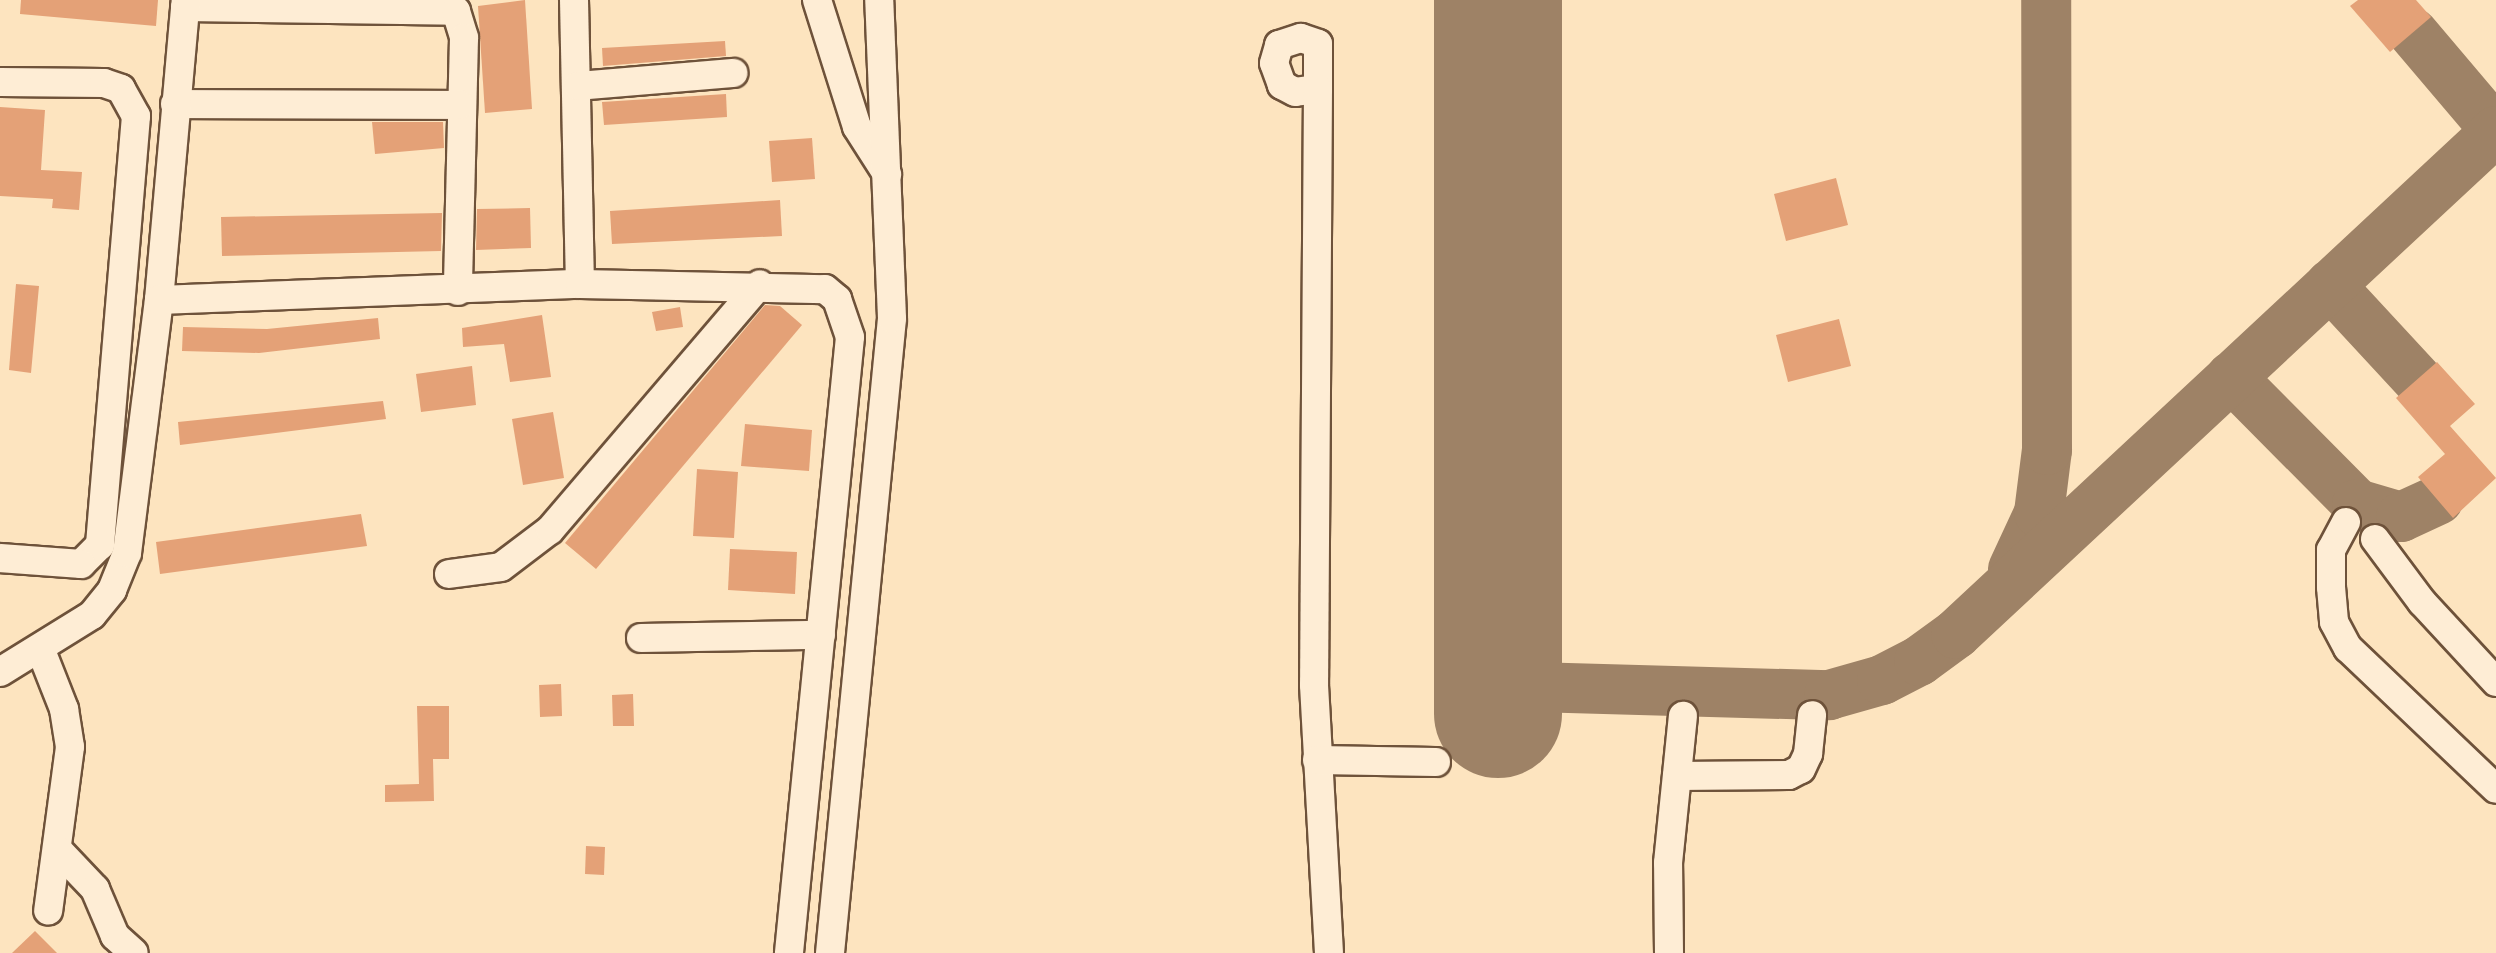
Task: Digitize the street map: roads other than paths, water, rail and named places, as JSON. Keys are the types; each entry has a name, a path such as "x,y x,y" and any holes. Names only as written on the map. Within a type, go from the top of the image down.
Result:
{"street":[{"path":"574,0 580,284"},
{"path":"817,0 857,127 888,174"},
{"path":"830,953 892,318 878,0"},
{"path":"0,672 92,615 128,553 159,300 186,4 456,11 464,38 458,291"},
{"path":"578,86 733,72"},
{"path":"0,82 104,83 121,88 136,116 100,544 81,564 0,558"},
{"path":"1318,89 1317,760 1329,953"},
{"path":"175,104 460,105"},
{"path":"159,300 580,284 825,288 847,318 789,953"},
{"path":"449,574 501,567 550,530 760,284"},
{"path":"2346,522 2332,550 2331,587 2334,622 2348,648 2496,788"},
{"path":"2375,539 2411,589 2496,682"},
{"path":"641,638 821,635"},
{"path":"40,648 69,728 48,911"},
{"path":"1677,776 1788,775 1801,769 1808,754 1812,715"},
{"path":"1670,953 1668,863 1683,716"},
{"path":"1317,760 1436,762"},
{"path":"58,850 95,888 115,936 134,953"}]}
